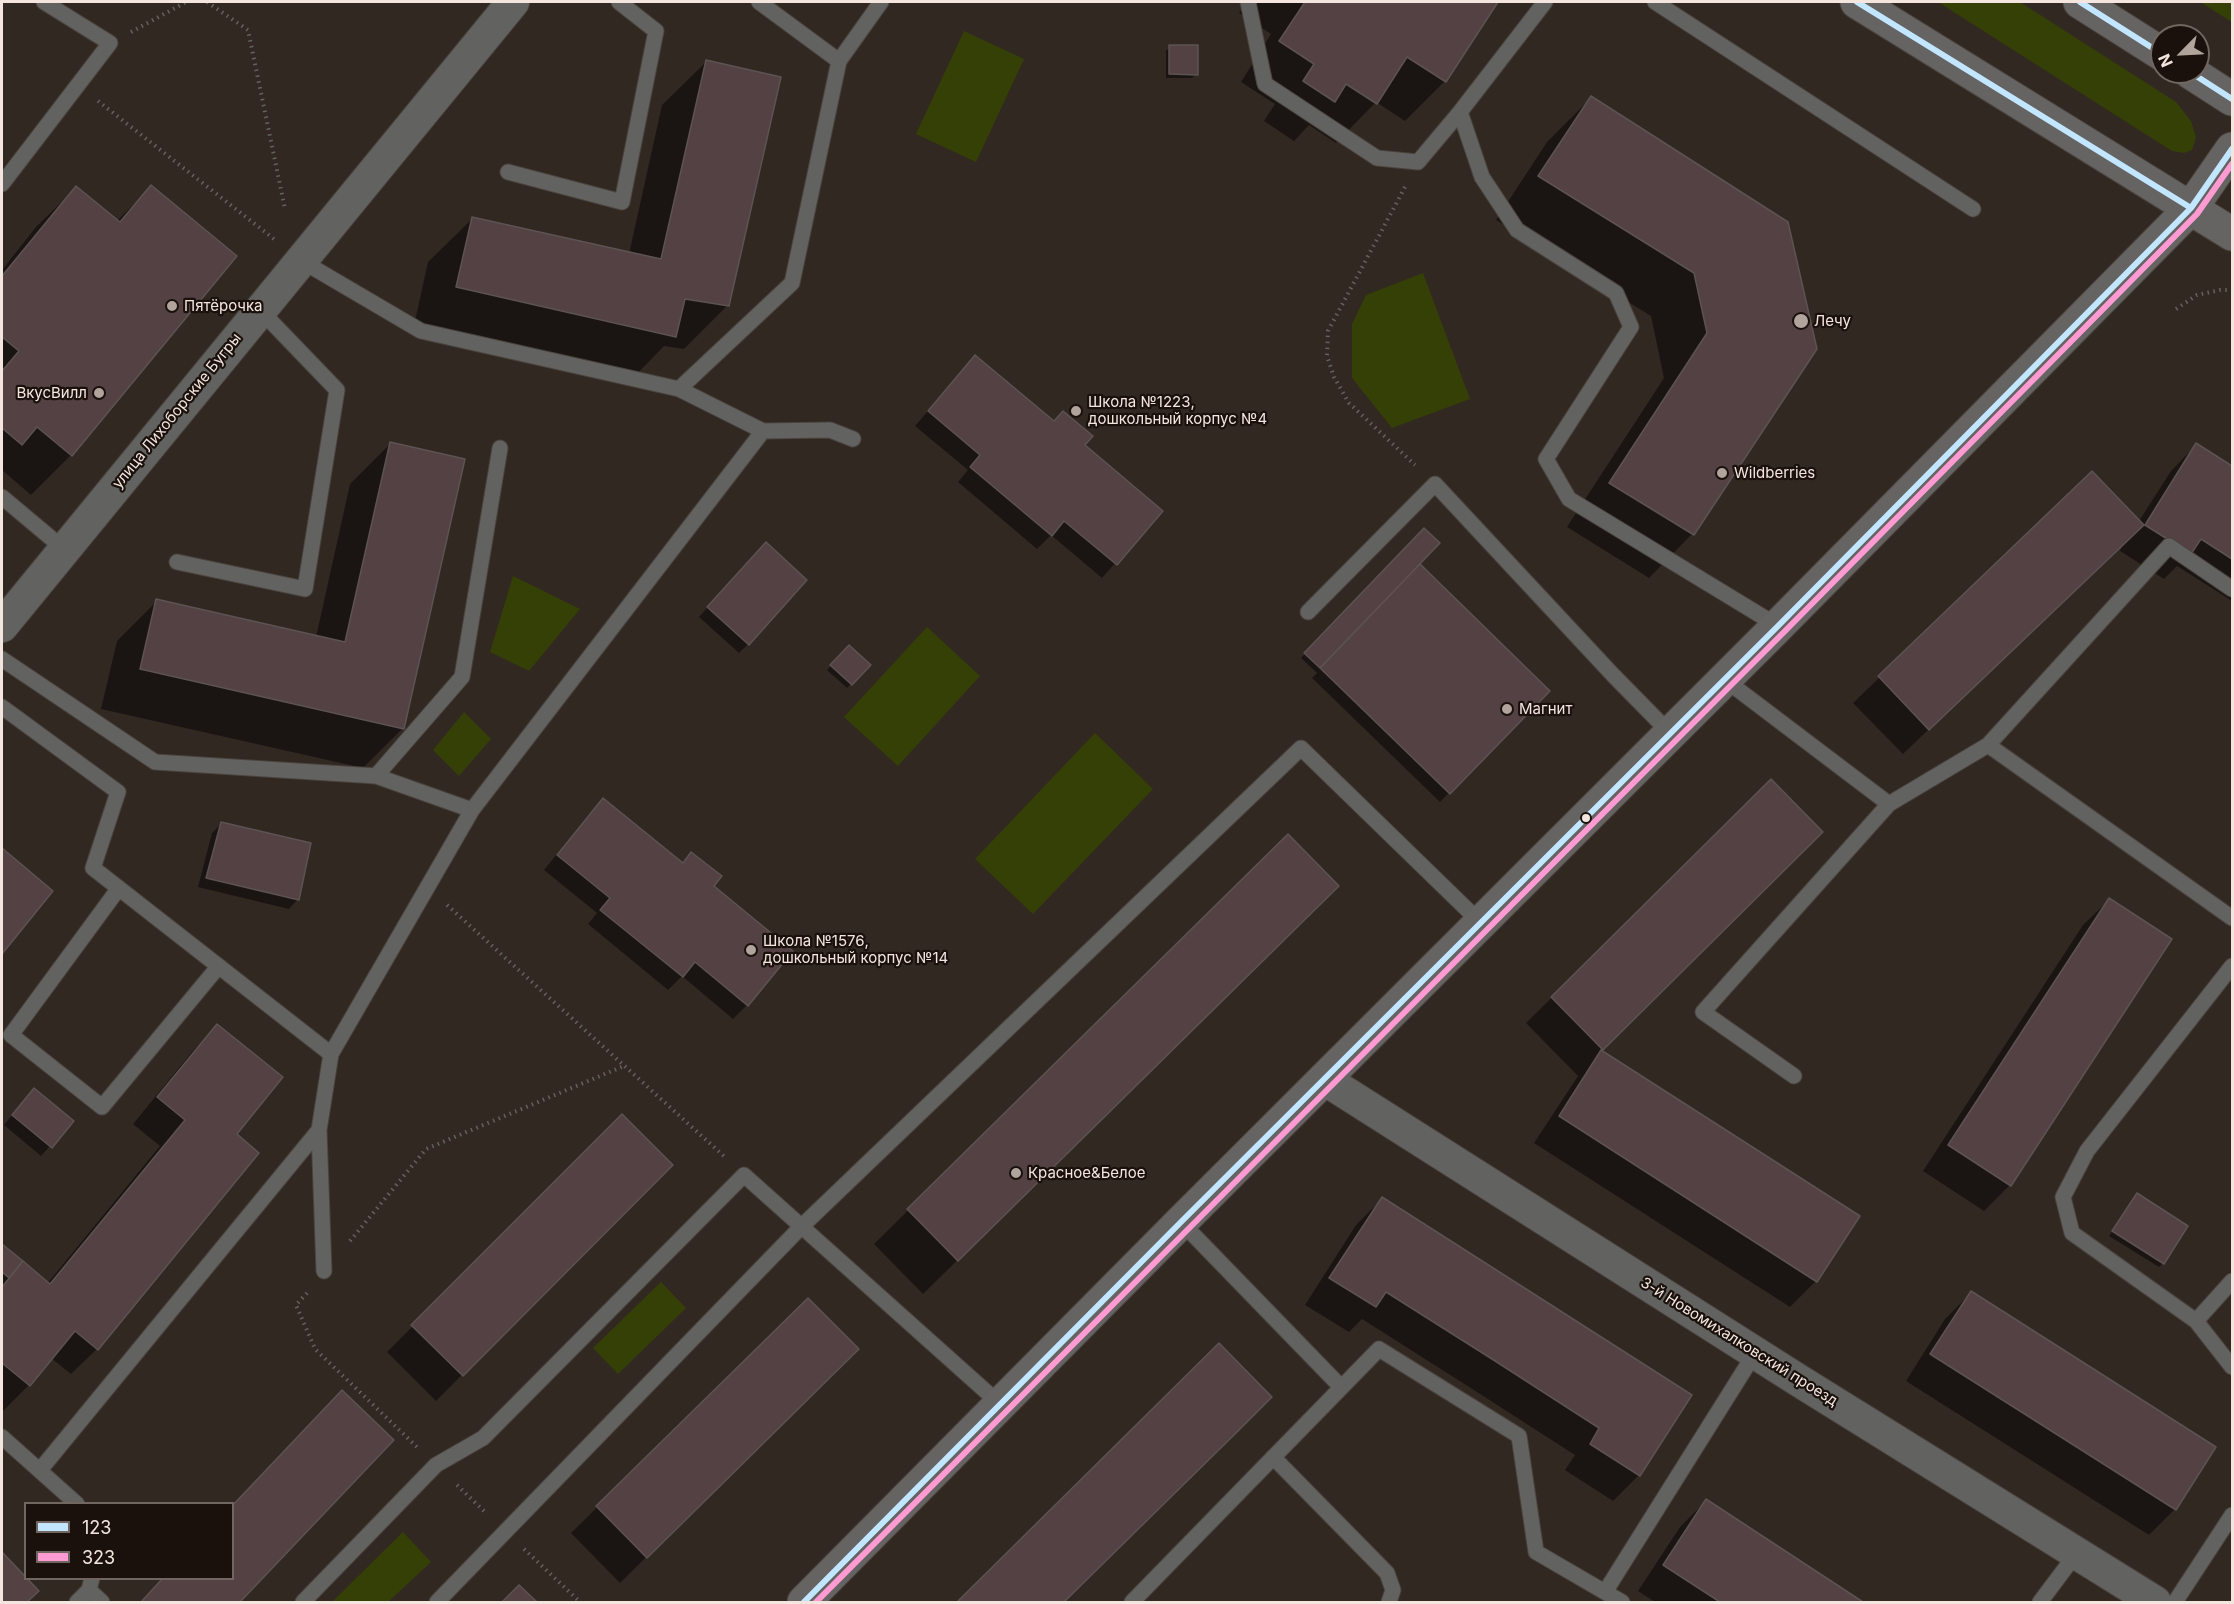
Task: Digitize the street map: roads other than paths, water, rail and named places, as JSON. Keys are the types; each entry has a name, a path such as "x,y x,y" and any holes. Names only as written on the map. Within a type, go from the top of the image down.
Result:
{"street":[{"name":"улица Лихоборские Бугры","path":"2,626 513,2"},
{"path":"1857,2 2232,234"},
{"path":"2080,2 2150,46"},
{"path":"2209,84 2232,99"},
{"path":"804,1602 1324,1078 1778,626 2191,208 2232,149"},
{"name":"3-й Новомихалковский проезд","path":"1324,1078 1755,1353 2155,1602"}],"lane":[{"path":"2,184 110,43 44,2"},
{"path":"508,172 622,202 656,31 619,2"},
{"path":"759,2 839,61"},
{"path":"679,389 792,283 839,61 881,2"},
{"path":"1248,2 1265,84 1377,158 1418,162 1460,112 1545,2"},
{"path":"1655,2 1973,208"},
{"path":"1460,112 1482,177 1517,230 1616,294 1631,327 1546,459 1569,499 1778,626"},
{"path":"300,260 421,331 679,389 763,431 830,430 853,439"},
{"path":"177,562 305,589 337,390 260,310"},
{"path":"324,1271 319,1130 331,1054 472,810 763,431"},
{"path":"376,776 462,677 500,448"},
{"path":"1308,612 1435,484 1670,733"},
{"path":"2,497 64,549"},
{"path":"1794,1076 1703,1012 1889,804 1988,745 2169,546 2232,589"},
{"path":"2,659 155,762 376,776 472,810"},
{"path":"1724,679 1889,804"},
{"path":"2,706 118,792 93,868 331,1054"},
{"path":"1988,745 2232,918"},
{"path":"437,1602 802,1226 1301,747 1480,922"},
{"path":"119,888 11,1035 102,1107 218,967"},
{"path":"2232,966 2086,1151 2063,1197 2072,1233 2196,1321 2232,1367"},
{"path":"40,1470 319,1130"},
{"path":"303,1602 436,1465 483,1438 744,1175 1000,1404"},
{"path":"1181,1222 1341,1388"},
{"path":"2196,1321 2232,1281"},
{"path":"1132,1602 1379,1349 1519,1436 1536,1552 1622,1602"},
{"path":"1605,1592 1755,1353"},
{"path":"2,1438 76,1502"},
{"path":"1273,1457 1387,1573 1393,1590 1389,1602"},
{"path":"2175,1602 2232,1515"},
{"path":"2040,1602 2076,1554"},
{"path":"77,1602 91,1584 102,1602"}],"place":[{"name":"Пятёрочка","path":"172,306"},
{"name":"Лечу","path":"1801,321"},
{"name":"ВкусВилл","path":"99,393"},
{"name":"Школа №1223, дошкольный корпус №4","path":"1076,411"},
{"name":"Wildberries","path":"1722,473"},
{"name":"Магнит","path":"1507,709"},
{"name":"Школа №1576, дошкольный корпус №14","path":"751,950"},
{"name":"Красное&Белое","path":"1016,1173"}]}
